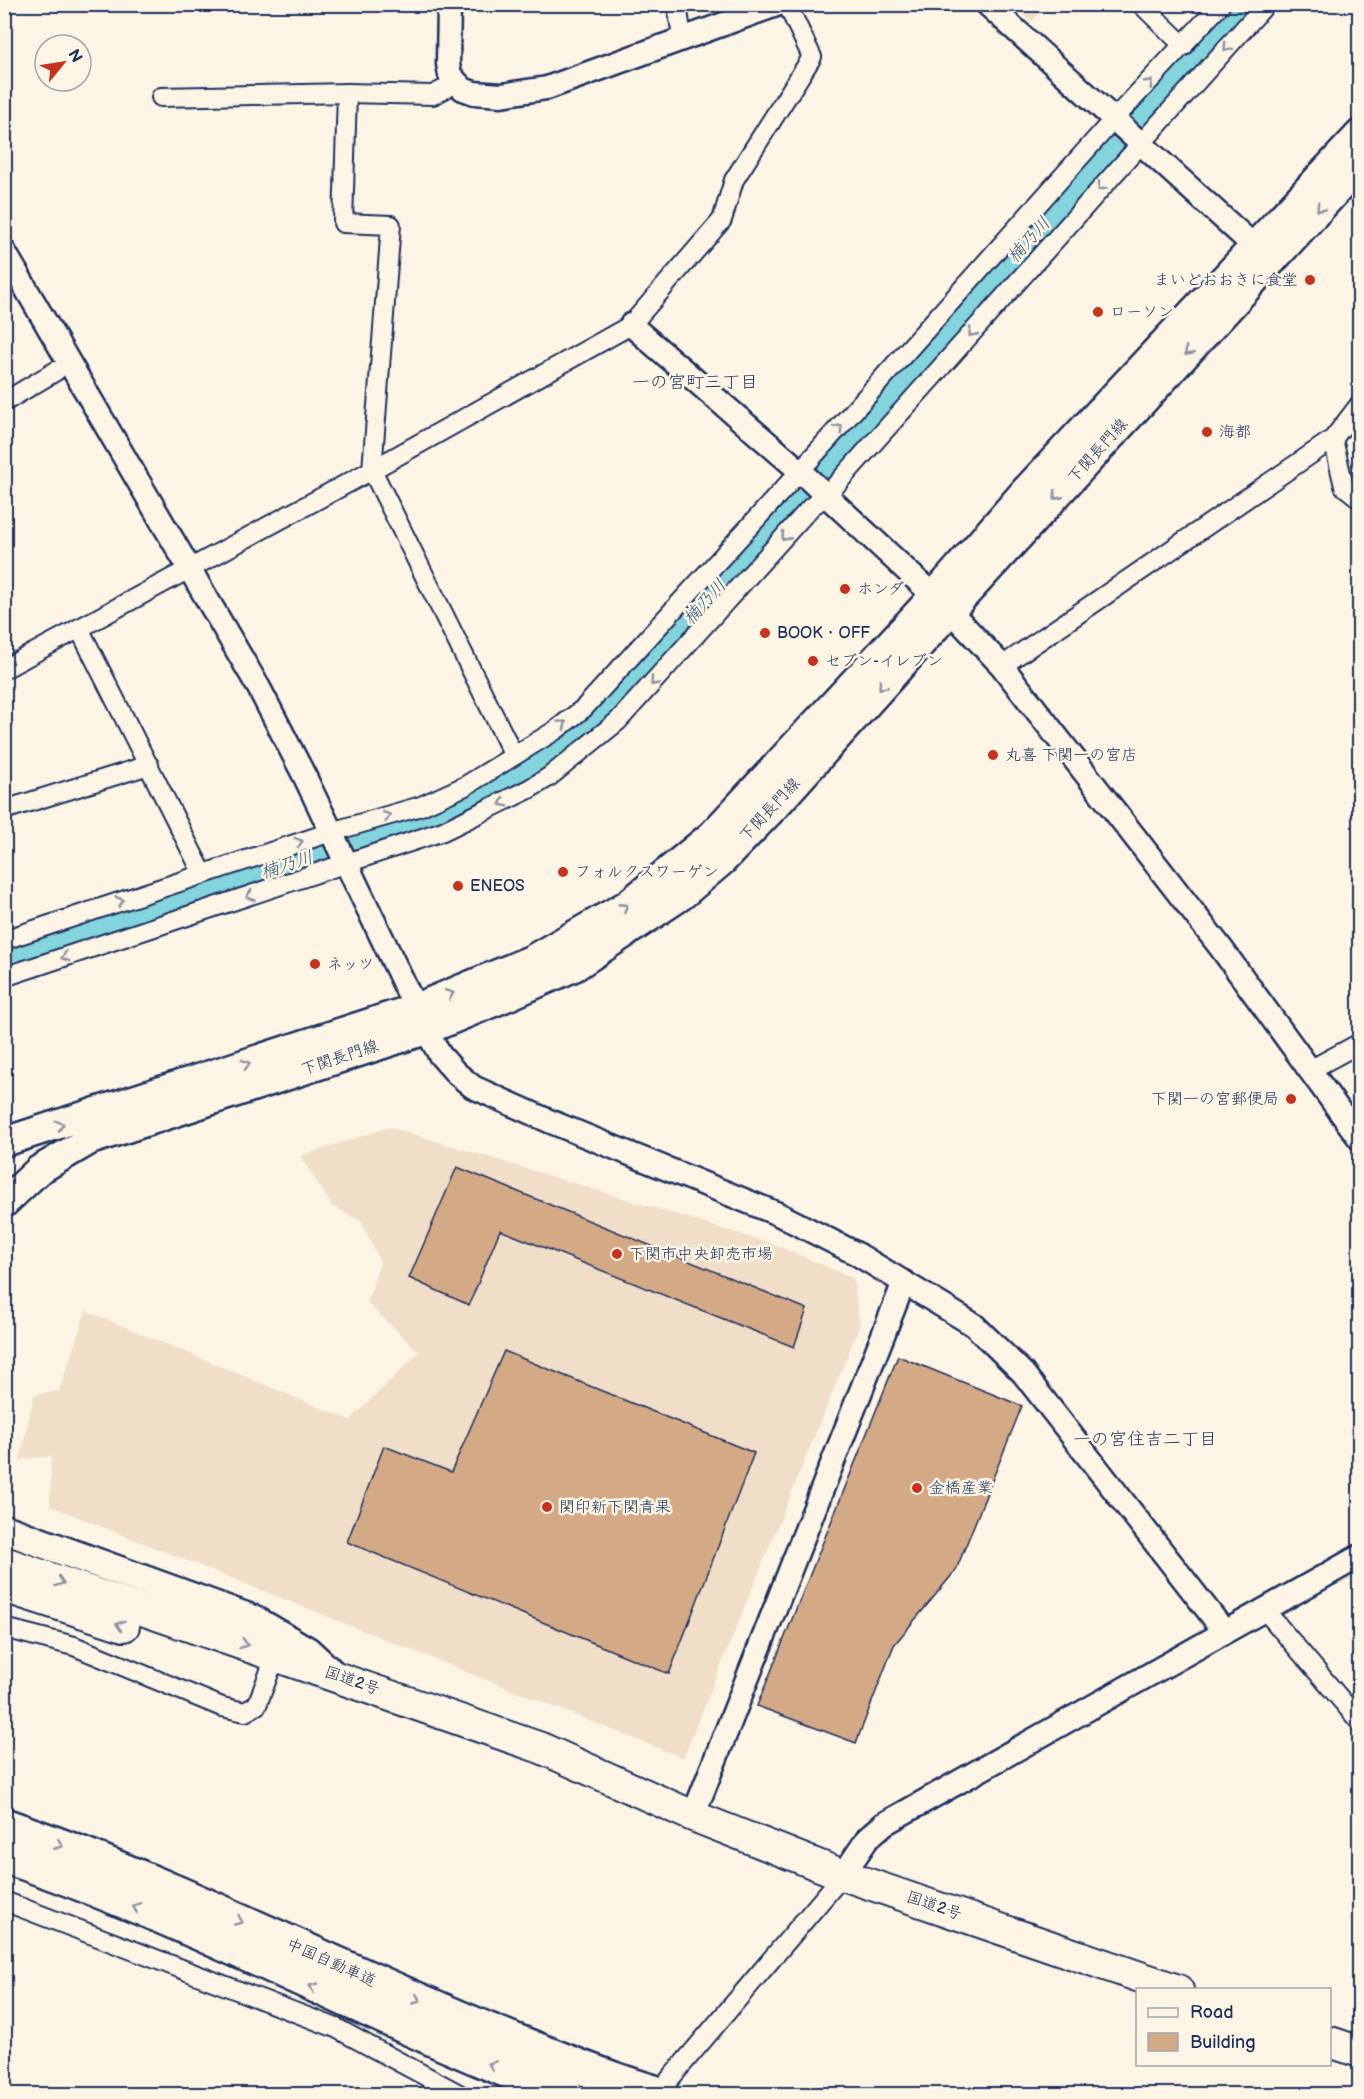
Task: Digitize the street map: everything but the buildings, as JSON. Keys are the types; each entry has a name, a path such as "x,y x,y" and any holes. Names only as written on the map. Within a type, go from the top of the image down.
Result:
{"highway":[{"name":"国道2号","path":"4,1562 272,1664 693,1816 843,1875 1175,1988"},
{"name":"国道2号","path":"4,1587 272,1664 332,1674 541,1748 693,1816"},
{"name":"中国自動車道","path":"4,1825 155,1884 374,1983 538,2050 665,2087"},
{"name":"中国自動車道","path":"4,1856 149,1912 355,2006 566,2094"},
{"path":"1331,2043 1359,2052"}],"main road":[{"name":"下関長門線","path":"6,1199 39,1170 90,1140 421,1019 574,967 682,895 722,861 776,805 941,604 1262,254 1359,134"},
{"name":"下関長門線","path":"1262,254 1359,165"},
{"name":"下関長門線","path":"4,1142 421,1019"},
{"path":"4,1529 254,1620 307,1651 332,1674"}],"street":[{"path":"449,4 447,64 456,83 474,93 501,95 534,91 778,4"},
{"path":"677,4 682,38"},
{"path":"4,669 372,470 631,325 723,220 734,180 812,57 787,4"},
{"path":"987,4 1262,254"},
{"path":"1141,4 1185,46"},
{"path":"4,940 203,874 421,806 465,786 513,754 556,730 584,708 802,474 1221,4"},
{"path":"4,977 443,831 549,777 618,722 1266,4"},
{"path":"161,97 347,93 434,95 456,83"},
{"path":"347,93 343,223 391,225 372,470 513,754"},
{"path":"4,251 259,687 440,1055 473,1087 549,1121 778,1214 857,1254 974,1326 1023,1373 1224,1631"},
{"path":"631,325 824,494 941,604 1002,666 1221,948 1359,1139"},
{"path":"4,402 56,371"},
{"path":"1002,666 1333,439 1359,404"},
{"path":"1333,439 1344,486 1359,500"},
{"path":"80,628 203,874"},
{"path":"4,810 148,765"},
{"path":"1308,1071 1359,1043"},
{"path":"693,1816 904,1282"},
{"path":"665,2087 843,1875 868,1838 884,1824 1359,1556"},
{"path":"1264,1609 1359,1722"},
{"path":"4,1628 74,1646 222,1707 245,1712 257,1705 272,1664"},
{"path":"4,1901 336,2028 459,2094"}],"shaded area":[{"path":"1012,5 1047,5 1031,22"},
{"path":"390,1127 776,1245 853,1278 860,1325 683,1758 50,1506 51,1456 20,1460 34,1395 59,1391 86,1311 350,1420 419,1352 367,1303 380,1262 361,1221 332,1206 300,1156"}],"waterway":[{"name":"楠乃川","path":"4,958 437,816 477,798 538,762 608,707 1239,4"}],"place":[{"name":"まいどおおきに食堂","path":"1310,280"},
{"name":"ローソン","path":"1098,312"},
{"name":"海都","path":"1207,432"},
{"name":"ホンダ","path":"845,589"},
{"name":"BOOK・OFF","path":"765,633"},
{"name":"セブン-イレブン","path":"813,661"},
{"name":"丸喜 下関一の宮店","path":"993,755"},
{"name":"フォルクスワーゲン","path":"563,872"},
{"name":"ENEOS","path":"458,886"},
{"name":"ネッツ","path":"315,964"},
{"name":"下関一の宮郵便局","path":"1291,1099"},
{"name":"下関市中央卸売市場","path":"617,1254"},
{"name":"金橋産業","path":"917,1488"},
{"name":"関印新下関青果","path":"547,1507"}],"district":[{"name":"一の宮町三丁目","path":"695,382"},
{"name":"一の宮住吉二丁目","path":"1145,1439"}]}
